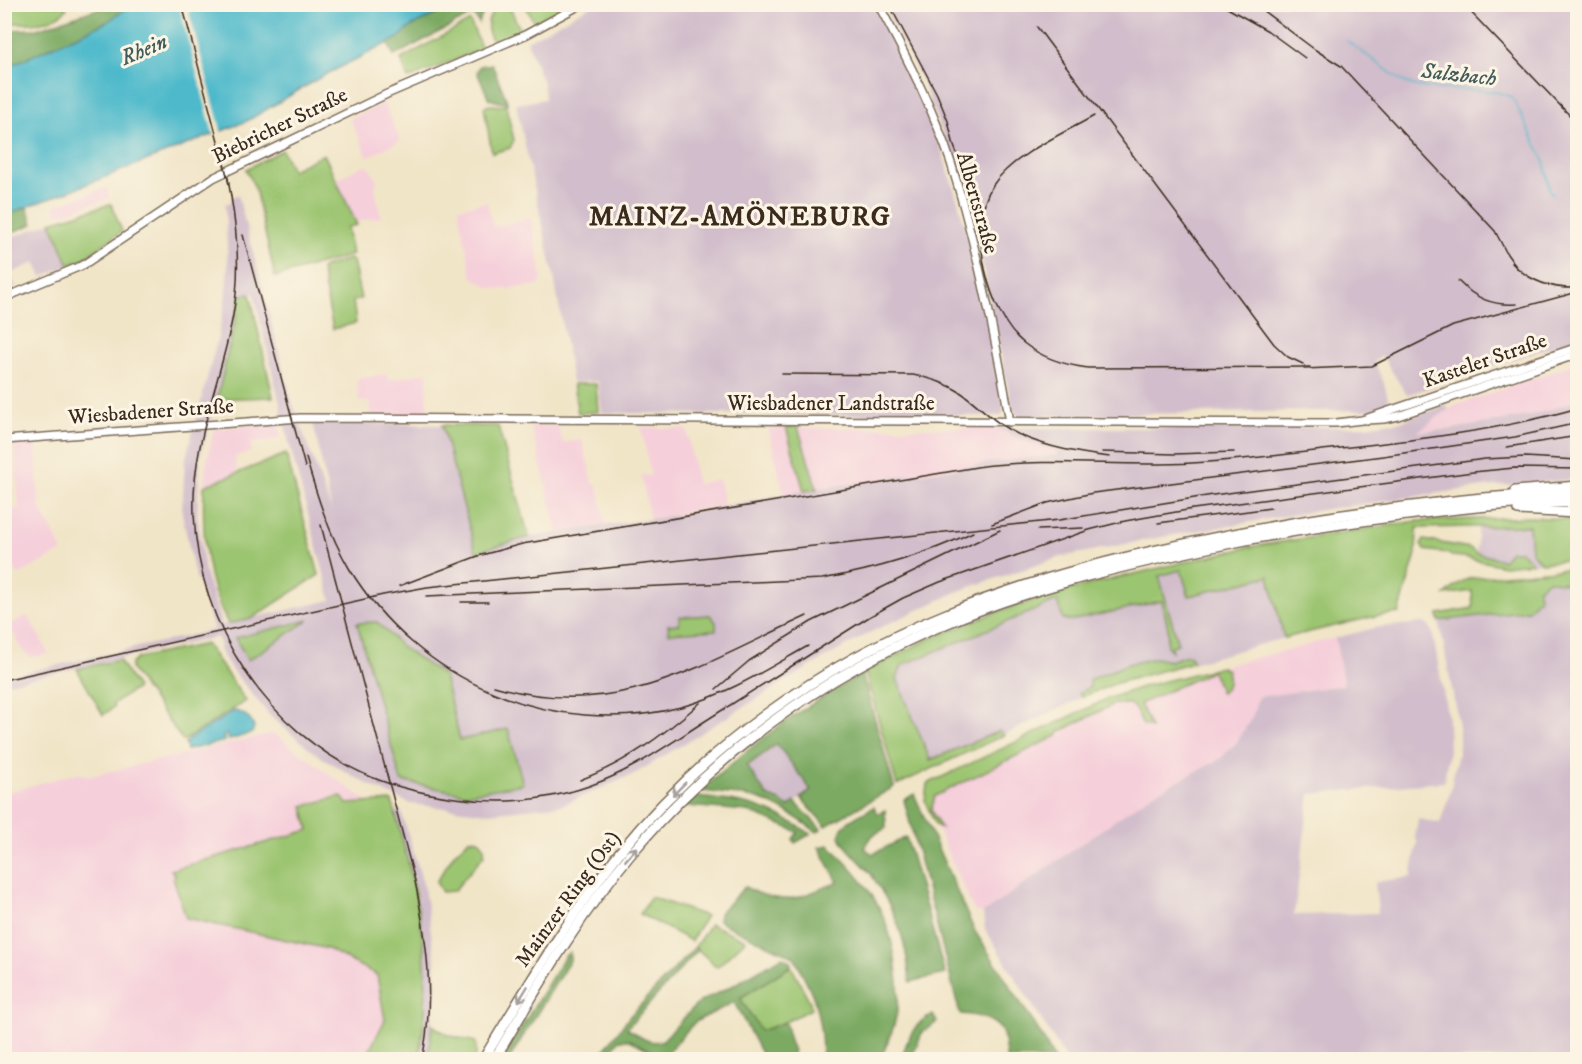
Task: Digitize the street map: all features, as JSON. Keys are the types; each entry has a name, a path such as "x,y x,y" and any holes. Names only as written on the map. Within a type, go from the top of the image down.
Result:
{"highway":[{"path":"1486,502 1520,490 1578,486"},
{"path":"844,669 934,619 985,599 1051,578 1139,555 1203,540 1327,517 1578,495"},
{"path":"1486,502 1578,504"},
{"path":"1486,502 1578,513"},
{"name":"Mainzer Ring (Ost)","path":"483,1059 581,904 622,850 654,814 688,780 754,724 801,690 844,669"},
{"name":"Mainzer Ring (Ost)","path":"494,1059 580,922 630,856 661,820 730,755 844,669"}],"main road":[{"name":"Biebricher Straße","path":"4,298 83,265 213,177 387,94 519,38 582,4"},
{"name":"Albertstraße","path":"878,4 917,80 950,161 971,233 1010,422"},
{"name":"Kasteler Straße","path":"1404,410 1578,347"},
{"name":"Kasteler Straße","path":"1404,410 1578,354"},
{"name":"Wiesbadener Landstraße","path":"300,418 1308,423 1362,420 1404,410"},
{"name":"Wiesbadener Straße","path":"4,440 300,418"}],"shaded area":[{"path":"592,5 873,5 907,68 939,143 958,201 974,260 1004,408 1002,416 602,413 598,381 572,382 554,277 516,104 545,99 543,83 527,41"},
{"path":"883,5 1577,5 1577,338 1407,395 1382,356 1374,361 1384,383 1389,402 1387,405 1372,410 1018,416 1012,407 980,252 956,167 921,79"},
{"path":"384,103 400,141 368,157 350,120"},
{"path":"364,165 369,166 377,181 375,188 381,217 356,222 336,180"},
{"path":"107,187 109,198 57,215 54,206"},
{"path":"238,195 292,402 332,512 313,422 442,425 476,552 529,537 690,513 784,494 994,462 1058,455 1057,451 996,428 1366,426 1391,422 1392,424 1445,406 1449,409 1417,432 1452,429 1522,417 1551,410 1577,400 1577,442 1569,444 1570,454 1577,455 1577,479 1483,487 1327,509 1156,538 1061,557 961,590 875,630 807,668 636,773 562,805 489,813 411,804 369,785 319,756 271,717 232,670 219,649 220,643 217,637 5,684 4,677 214,630 194,571 182,513 185,461 225,304 228,267 225,204 230,203 231,197","holes":["254,293 289,443 331,600 222,625 205,572 197,515 200,457 217,399 241,296"]},
{"path":"487,202 493,227 531,218 542,278 539,285 508,289 490,288 472,277 458,208"},
{"path":"51,222 69,265 42,277 35,262 10,274 16,287 5,292 5,240"},
{"path":"1577,363 1577,400 1551,410 1494,423 1415,432 1456,405"},
{"path":"427,372 428,415 370,416 370,402 359,401 356,379 387,374 389,380"},
{"path":"278,423 281,438 250,444 251,452 235,456 237,473 204,486 214,429"},
{"path":"531,426 558,426 563,443 582,440 593,484 597,484 598,487 606,525 558,533"},
{"path":"641,427 687,429 697,484 719,479 724,505 650,519 641,475 651,476"},
{"path":"768,428 996,428 1057,451 1058,455 994,462 784,494"},
{"path":"36,444 39,506 63,551 18,575 5,549 5,512 19,508 14,445"},
{"path":"1529,526 1531,550 1541,563 1532,563 1520,551 1503,560 1476,553 1478,527"},
{"path":"1182,570 1189,595 1269,576 1284,638 1102,688 924,773 887,672 1057,601"},
{"path":"1548,580 1577,585 1577,1059 1066,1059 985,929 983,913 1151,795 1220,759 1237,742 1253,715 1258,697 1344,685 1335,638 1379,627 1422,623 1428,625 1432,630 1448,718 1449,750 1444,782 1310,794 1294,915 1378,913 1375,882 1411,877 1418,843 1415,837 1418,819 1440,823 1450,792 1459,747 1459,726 1439,621 1528,610 1538,589"},
{"path":"27,615 49,654 31,657 23,651 9,625"},
{"path":"1335,638 1344,685 1258,697 1253,715 1237,742 1220,759 1151,795 983,913 974,911 925,801 927,784 1109,698 1145,686"},
{"path":"273,733 368,802 403,1018 392,1059 5,1060 5,793 77,773 91,776"},
{"path":"778,744 812,790 789,807 767,796 747,765"},
{"path":"401,810 424,887 435,958 436,990 428,1059 418,1059 425,1023 426,971 423,932 416,890 395,812"}],"green space":[{"path":"5,4 64,5 67,9 60,15 45,21 5,23"},
{"path":"109,5 139,5 5,68 5,30 37,29"},
{"path":"455,5 488,5 479,23 473,14 394,56 387,42 398,38 412,26"},
{"path":"499,5 509,5 521,32 496,43 489,34 488,24 491,14"},
{"path":"525,5 571,5 535,24"},
{"path":"470,21 482,49 408,79 401,59"},
{"path":"492,64 507,104 489,99 477,72 480,66"},
{"path":"506,106 514,140 510,148 492,153 484,107"},
{"path":"282,150 292,170 324,154 357,225 347,227 352,255 275,277 255,188 246,169"},
{"path":"111,204 122,231 82,260 69,265 51,222"},
{"path":"27,207 33,224 5,235 5,215"},
{"path":"349,259 353,261 361,299 353,301 356,323 333,329 321,269"},
{"path":"250,294 273,397 217,399 241,295"},
{"path":"573,384 596,384 598,412 578,413"},
{"path":"442,425 498,426 529,537 476,552"},
{"path":"786,427 798,427 817,489 804,491"},
{"path":"286,454 319,575 251,619 228,624 220,608 210,574 205,539 204,486"},
{"path":"1532,517 1577,520 1577,559 1541,563 1531,551 1529,526 1417,528 1416,554 1399,613 1372,617 1284,638 1269,576 1189,596 1181,570 1159,576 1178,644 1171,646 1172,651 1167,646 1168,628 1162,601 1070,621 1063,619 1057,601 902,665 897,679 930,760 1000,731 1004,735 897,785 865,672 926,640 999,611 1067,590 1249,547 1417,521"},
{"path":"1424,540 1470,548 1476,553 1503,560 1510,551 1521,551 1532,563 1504,566 1451,556 1447,553 1424,550 1421,545"},
{"path":"1577,568 1577,585 1548,580 1538,589 1539,598 1528,610 1439,621 1438,614 1473,608 1472,591 1445,595 1461,582 1471,578"},
{"path":"710,615 716,622 716,630 669,633 668,625 679,624 679,617"},
{"path":"309,620 248,660 235,638"},
{"path":"377,622 402,647 444,676 460,740 508,729 523,784 466,794 401,781 357,623"},
{"path":"206,644 246,701 183,741 131,669 131,664 138,658"},
{"path":"1187,655 1193,662 1117,683 1081,697 1079,693 1090,687 1089,680 1128,664 1156,658 1170,661"},
{"path":"119,660 137,688 113,704 114,707 103,715 77,669"},
{"path":"1221,667 1227,670 1229,680 1221,693 1212,671 1140,704 1151,728 1143,725 1130,704 1114,704 1059,732 1057,736 935,796 931,810 941,828 935,825 925,801 927,784 1109,698 1145,686"},
{"path":"862,674 894,787 826,826 801,798 811,790 777,744 747,766 767,796 788,807 795,802 821,829 817,832 782,809 758,799 701,791 739,757 778,727"},
{"path":"914,794 974,930 1040,1033 1054,1059 1007,1059 1003,1034 996,1024 979,1017 960,1014 904,800"},
{"path":"341,796 347,804 392,801 411,874 422,934 426,995 418,1059 365,1059 385,1020 377,975 328,949 186,918 173,877 176,876 171,870 309,830 303,806"},
{"path":"695,797 742,803 769,811 811,834 795,843 793,839 798,832 747,811 686,806"},
{"path":"874,807 878,814 885,810 886,828 873,835 864,848 873,854 906,837 945,974 910,982 906,951 893,913 871,874 841,839 841,830 844,826 853,818"},
{"path":"469,839 476,839 481,843 484,855 454,891 442,892 436,882 454,854"},
{"path":"829,845 855,872 874,899 882,913 893,946 898,980 898,1007 894,1026 881,1059 820,1059 821,1038 816,1005 794,957 723,924 719,920 719,913 745,887 771,898 782,899 802,896 838,882 819,847"},
{"path":"651,897 706,916 691,941 640,914"},
{"path":"710,924 746,940 717,967 695,947"},
{"path":"695,947 698,950 627,1028 649,1041 663,1040 699,1002 782,957 790,961 791,966 740,998 761,1031 785,1022 793,1052 789,1059 764,1059 734,1002 695,1022 671,1048 665,1059 652,1059 655,1053 630,1040 619,1040 605,1059 597,1059 630,1016"},
{"path":"570,952 570,960 509,1059 502,1059 565,956"},
{"path":"791,966 810,1002 811,1009 761,1031 740,998"},
{"path":"933,1015 937,1022 922,1033 911,1059 901,1059 908,1039 916,1027"},
{"path":"432,1025 448,1035 476,1042 474,1059 428,1059"}],"water":[{"name":"Rhein","path":"139,4 455,5 412,26 398,38 321,77 247,121 5,215 5,68 107,22"},
{"path":"234,711 249,718 254,727 252,733 229,740 227,734 223,736 225,741 187,750 185,744 189,739"}],"pier":[{"path":"179,5 187,5 222,134 214,137"}],"waterway":[{"name":"Salzbach","path":"1347,41 1402,81 1415,86 1485,90 1512,97 1544,160 1550,191 1553,194"}],"railway":[{"path":"182,4 229,183"},
{"path":"889,4 937,94 981,216"},
{"path":"1180,4 1184,9"},
{"path":"1254,4 1314,49 1341,66 1495,231 1517,268"},
{"path":"1463,4 1578,124"},
{"path":"1222,5 1268,31 1305,58"},
{"path":"1037,27 1274,344 1288,357 1303,364"},
{"path":"1094,116 1039,146 1013,164 993,185 985,202 981,222 985,269 991,292 1012,331 1025,344 1047,357 1088,368 1310,367"},
{"path":"227,174 237,244 236,297 228,340 202,438 194,488 198,556 209,596 224,635 245,671 270,704 300,733 334,758 371,777 423,792 472,800 505,801 556,795 589,786 647,758 869,617 903,598 940,582 1089,530 1193,509 1473,472 1514,468 1578,469"},
{"path":"243,235 305,467"},
{"path":"1512,263 1534,280 1550,286 1577,288"},
{"path":"1458,281 1484,300 1500,304 1517,304"},
{"path":"1304,369 1372,366 1453,326 1578,292"},
{"path":"782,374 913,375 926,378 943,383 960,392 1001,425 1020,435 1058,448 1110,457"},
{"path":"399,586 478,556 522,544 983,466 1035,463 1166,464 1244,459 1456,434 1517,423 1578,408"},
{"path":"992,524 1047,503 1093,493 1515,437 1578,423"},
{"path":"1507,447 1578,436"},
{"path":"1102,452 1174,454 1234,452"},
{"path":"4,680 427,587 1059,520 1213,495 1485,459 1525,457 1578,460"},
{"path":"306,458 335,542 349,568 378,608 412,642 450,670 493,692 538,707 585,715 633,715 681,707 714,696 808,646"},
{"path":"1158,523 1271,508"},
{"path":"321,525 415,881 426,948 429,992 422,1060"},
{"path":"1038,530 1083,528"},
{"path":"716,689 749,661 811,622 1000,530"},
{"path":"426,596 822,579 899,561 973,532"},
{"path":"461,602 488,602"},
{"path":"494,686 538,695 580,697 619,693 656,683 693,669 807,616"},
{"path":"580,780 628,757 700,703"}],"district":[{"name":"MAINZ-AMÖNEBURG","path":"740,217"}]}
